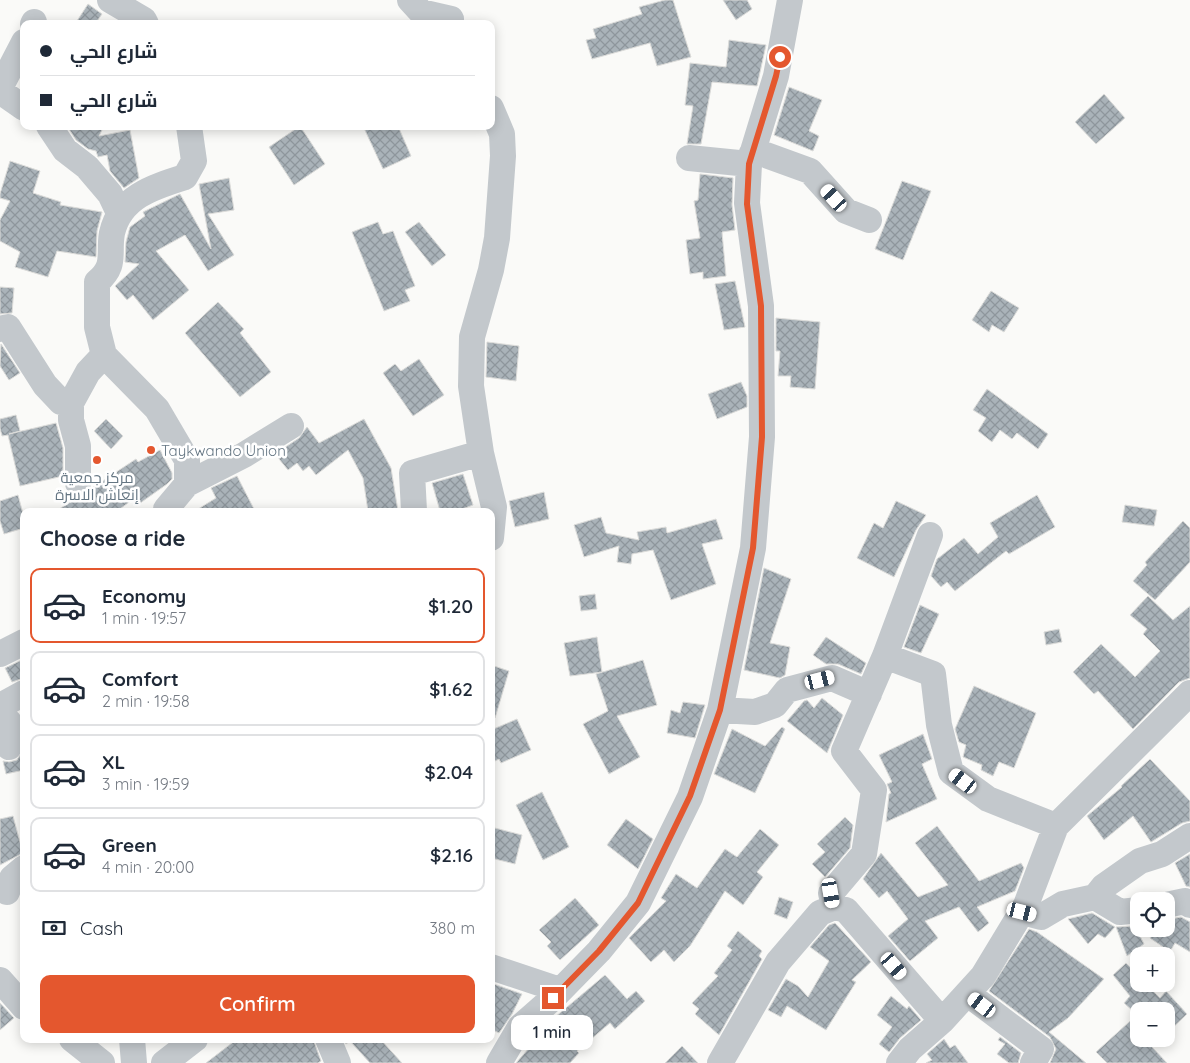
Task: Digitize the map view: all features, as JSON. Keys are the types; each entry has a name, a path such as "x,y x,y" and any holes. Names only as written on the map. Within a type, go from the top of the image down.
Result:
{"street":[{"path":"110,0 144,20"},
{"path":"410,0 421,12 449,14"},
{"path":"499,1063 520,1027 599,951 638,903 690,796 720,710 753,548 762,437 761,306 747,204 751,158 776,76 790,0"},
{"path":"20,49 0,90 20,105"},
{"path":"494,508 482,454 471,386 472,337 491,270 497,238 503,156 502,134 495,117"},
{"path":"52,130 65,150 87,166 110,194 119,213"},
{"path":"187,484 187,460 156,409 104,355 97,327 97,282 107,273 111,261 112,233 119,213 129,202 150,188 184,177 194,161 190,130"},
{"path":"689,158 751,158 766,155 810,171 846,211 869,220"},
{"path":"0,329 8,327 45,385 61,402 71,403"},
{"path":"78,483 78,446 71,420 71,403 88,372 104,355"},
{"path":"166,508 187,484 244,455 291,426"},
{"path":"414,508 412,473 482,454"},
{"path":"834,907 831,893 864,854 874,790 844,751 885,656 930,535"},
{"path":"0,654 20,644"},
{"path":"885,656 933,674 939,725 951,772 988,799 1056,826"},
{"path":"720,710 755,712 775,705 788,690 832,678 869,694"},
{"path":"899,1063 910,1049 942,1021 983,976 1022,912 1056,826 1190,693"},
{"path":"0,706 20,695"},
{"path":"1022,912 1041,917 1063,904 1095,897 1103,887 1140,861 1162,854 1190,836"},
{"path":"10,897 12,878 20,871"},
{"path":"1095,897 1120,912 1130,911"},
{"path":"1175,903 1185,901 1190,904"},
{"path":"720,1063 778,962 820,913 834,907 846,910 942,1021"},
{"path":"495,969 560,990"},
{"path":"0,980 20,1002"},
{"path":"968,994 1040,1049 1033,1063"},
{"path":"77,1043 102,1063"},
{"path":"132,1043 134,1063"},
{"path":"164,1063 190,1043"},
{"path":"330,1043 338,1063"}],"building":[{"path":"665,0 673,0 691,57 657,66 650,43 592,59 586,40 596,38 593,29 642,14 639,7"},
{"path":"723,0 747,0 752,9 736,20"},
{"path":"88,4 102,14 98,20 78,20"},
{"path":"729,40 766,45 757,86 712,82 701,144 687,144 693,106 685,105 690,63 726,67"},
{"path":"789,87 822,100 809,131 819,136 813,151 774,135"},
{"path":"1104,94 1125,118 1096,144 1075,122"},
{"path":"70,130 102,130 99,136 130,130 139,178 124,188 110,171 107,155 98,157 96,151 88,149 76,140"},
{"path":"294,130 303,130 325,164 294,185 269,147"},
{"path":"365,130 400,130 411,156 383,169"},
{"path":"10,161 40,171 33,193 61,202 60,205 102,212 97,231 96,257 57,251 48,277 15,267 20,252 0,241 0,220 10,201 0,198 0,194"},
{"path":"700,174 733,178 732,205 735,230 722,232 726,276 703,279 703,272 690,274 686,240 700,238 694,201 698,200"},
{"path":"229,178 234,210 208,214 234,255 208,271 185,235 156,251 189,290 153,320 133,295 127,300 115,286 139,264 125,262 126,242 130,227 145,216 143,212 180,194 211,249 199,184"},
{"path":"902,181 931,191 903,260 875,249"},
{"path":"378,222 383,234 393,231 415,286 405,290 410,301 384,311 352,232"},
{"path":"419,222 446,255 432,266 405,232"},
{"path":"735,281 745,327 724,330 715,284"},
{"path":"0,287 14,288 12,313 0,314"},
{"path":"991,291 1019,308 1004,332 992,325 989,332 972,320"},
{"path":"218,302 244,329 240,333 271,372 240,397 185,333"},
{"path":"776,318 820,322 815,389 790,387 791,376 778,376 780,351 776,351"},
{"path":"487,342 519,346 516,381 486,377"},
{"path":"1,344 20,373 9,380 0,366"},
{"path":"419,359 444,395 413,416 383,373 395,364 401,371"},
{"path":"741,382 747,396 747,407 717,419 708,394"},
{"path":"987,389 1048,434 1038,449 1017,433 1012,439 1000,430 992,442 978,431 986,418 973,410"},
{"path":"16,415 20,431 9,434 56,423 63,448 63,476 20,486 8,435 2,436 0,428 0,419"},
{"path":"106,419 123,436 111,449 94,431"},
{"path":"364,419 391,468 398,508 368,508 363,478 348,450 316,475 309,466 303,471 297,463 288,470 275,454 299,438 307,427 319,443"},
{"path":"160,450 172,473 172,479 136,506 132,500 121,508 61,508 77,498 86,496 92,488 136,459 138,462"},
{"path":"463,474 473,505 465,508 439,508 432,483"},
{"path":"237,476 253,508 200,508 216,498 211,488"},
{"path":"544,492 549,519 515,527 509,501"},
{"path":"18,495 22,508 20,508 20,529 4,534 0,521 0,501"},
{"path":"1037,495 1055,527 1009,554 1006,551 955,591 947,582 941,587 931,576 937,559 964,538 978,554 998,537 990,523"},
{"path":"896,501 926,515 916,530 894,577 857,558 874,523 883,528"},
{"path":"1125,505 1157,510 1154,526 1122,522"},
{"path":"601,517 606,533 639,540 637,532 666,527 667,533 716,519 723,539 702,544 716,584 671,600 653,550 632,554 631,564 617,562 619,546 584,557 574,525"},
{"path":"1183,521 1190,528 1190,562 1155,600 1133,581 1147,565 1145,562"},
{"path":"764,568 791,579 770,643 790,647 785,675 780,678 744,670"},
{"path":"595,594 597,609 581,611 579,596"},
{"path":"1148,596 1173,620 1190,606 1190,678 1179,682 1133,729 1098,691 1094,694 1073,672 1101,644 1135,677 1160,651 1143,634 1147,629 1130,615"},
{"path":"920,605 939,614 921,653 904,647"},
{"path":"1059,629 1062,642 1046,645 1044,632"},
{"path":"597,637 602,672 570,676 564,643"},
{"path":"826,637 866,663 861,674 838,664 826,664 813,655"},
{"path":"643,660 657,705 617,716 640,757 609,774 583,724 608,711 596,674"},
{"path":"20,661 20,679 12,682 5,668"},
{"path":"495,666 509,671 495,718"},
{"path":"974,686 1036,713 1014,768 999,762 993,776 981,770 982,765 963,757 966,745 959,742 955,729"},
{"path":"822,698 843,715 827,753 787,721 804,701 807,700 814,708"},
{"path":"683,702 705,705 695,738 667,733 671,710 680,713"},
{"path":"517,719 531,750 501,763 499,759 495,761 495,728"},
{"path":"782,727 785,729 755,793 714,774 732,729 765,746"},
{"path":"923,734 932,759 922,764 937,799 886,822 889,794 891,793 887,784 892,782 879,755"},
{"path":"20,755 20,771 6,774 3,761 17,760"},
{"path":"1150,759 1190,801 1190,821 1182,823 1151,842 1133,816 1104,840 1087,816 1122,787"},
{"path":"542,792 569,847 543,860 516,805"},
{"path":"13,816 20,842 20,855 0,865 0,819"},
{"path":"845,817 853,825 850,848 825,877 812,864 825,852 817,844"},
{"path":"626,819 653,839 638,869 607,845"},
{"path":"937,826 979,881 1021,863 1024,868 1015,891 977,907 989,923 978,932 959,907 925,921 938,938 910,961 888,936 908,919 887,891 879,898 863,879 881,853 918,897 948,885 915,843"},
{"path":"495,828 522,835 515,864 495,859"},
{"path":"760,829 779,845 757,872 763,877 743,905 725,891 690,946 674,962 664,950 651,962 629,938 666,901 661,898 676,874 697,888 725,849 737,857"},
{"path":"1190,854 1190,887 1186,886 1175,863"},
{"path":"779,897 793,902 787,919 774,914"},
{"path":"575,898 599,925 560,960 547,946 551,942 539,930"},
{"path":"1092,913 1115,927 1105,938 1098,934 1088,944 1068,919"},
{"path":"1181,917 1190,922 1190,952 1175,943 1173,947 1163,947 1150,938 1175,937 1175,918"},
{"path":"835,923 871,962 852,980 856,982 826,1030 787,1006 781,1017 768,1010 786,979 798,986 808,997 829,961 810,947 829,925"},
{"path":"1130,926 1130,937 1140,937 1144,944 1140,947 1130,947 1130,954 1127,956 1116,927"},
{"path":"1029,929 1037,932 1104,979 1068,1018 1049,1032 1086,1063 1050,1063 1056,1049 1050,1037 989,991"},
{"path":"738,931 762,951 759,956 762,959 719,1035 695,1014 699,1009 692,1003 718,976 714,973 732,950 727,946"},
{"path":"1126,963 1130,967 1130,992 1154,992 1160,998 1167,992 1187,1014 1175,1025 1175,1002 1130,1002 1130,1008 1124,1003 1130,996 1113,975"},
{"path":"605,975 627,999 636,991 645,1001 615,1029 610,1023 577,1051 579,1053 570,1063 516,1063 536,1040 533,1038 541,1029"},
{"path":"495,984 522,994 512,1014 499,1033 495,1031"},
{"path":"891,996 907,1009 909,1006 921,1020 900,1038 889,1052 879,1044 892,1027 877,1015"},
{"path":"0,1003 14,1018 0,1030"},
{"path":"1130,1021 1130,1047 1152,1047 1167,1063 1107,1063 1096,1052"},
{"path":"1000,1037 1021,1053 1018,1063 1009,1063 997,1054 1005,1044 998,1040"},
{"path":"944,1039 950,1048 955,1045 968,1063 926,1063 932,1060 927,1054"},
{"path":"232,1043 314,1043 321,1061 318,1063 206,1063"},
{"path":"352,1043 384,1043 402,1063 370,1063"},
{"path":"682,1046 698,1063 665,1063"}],"place":[{"name":"Taykwando Union","path":"151,450"},
{"name":"مركز جمعية إنعاش الاسرة","path":"97,460"}],"route":[{"path":"553,998 599,951 638,903 690,796 720,710 753,548 762,437 761,306 747,204 749,164 780,57"}]}
